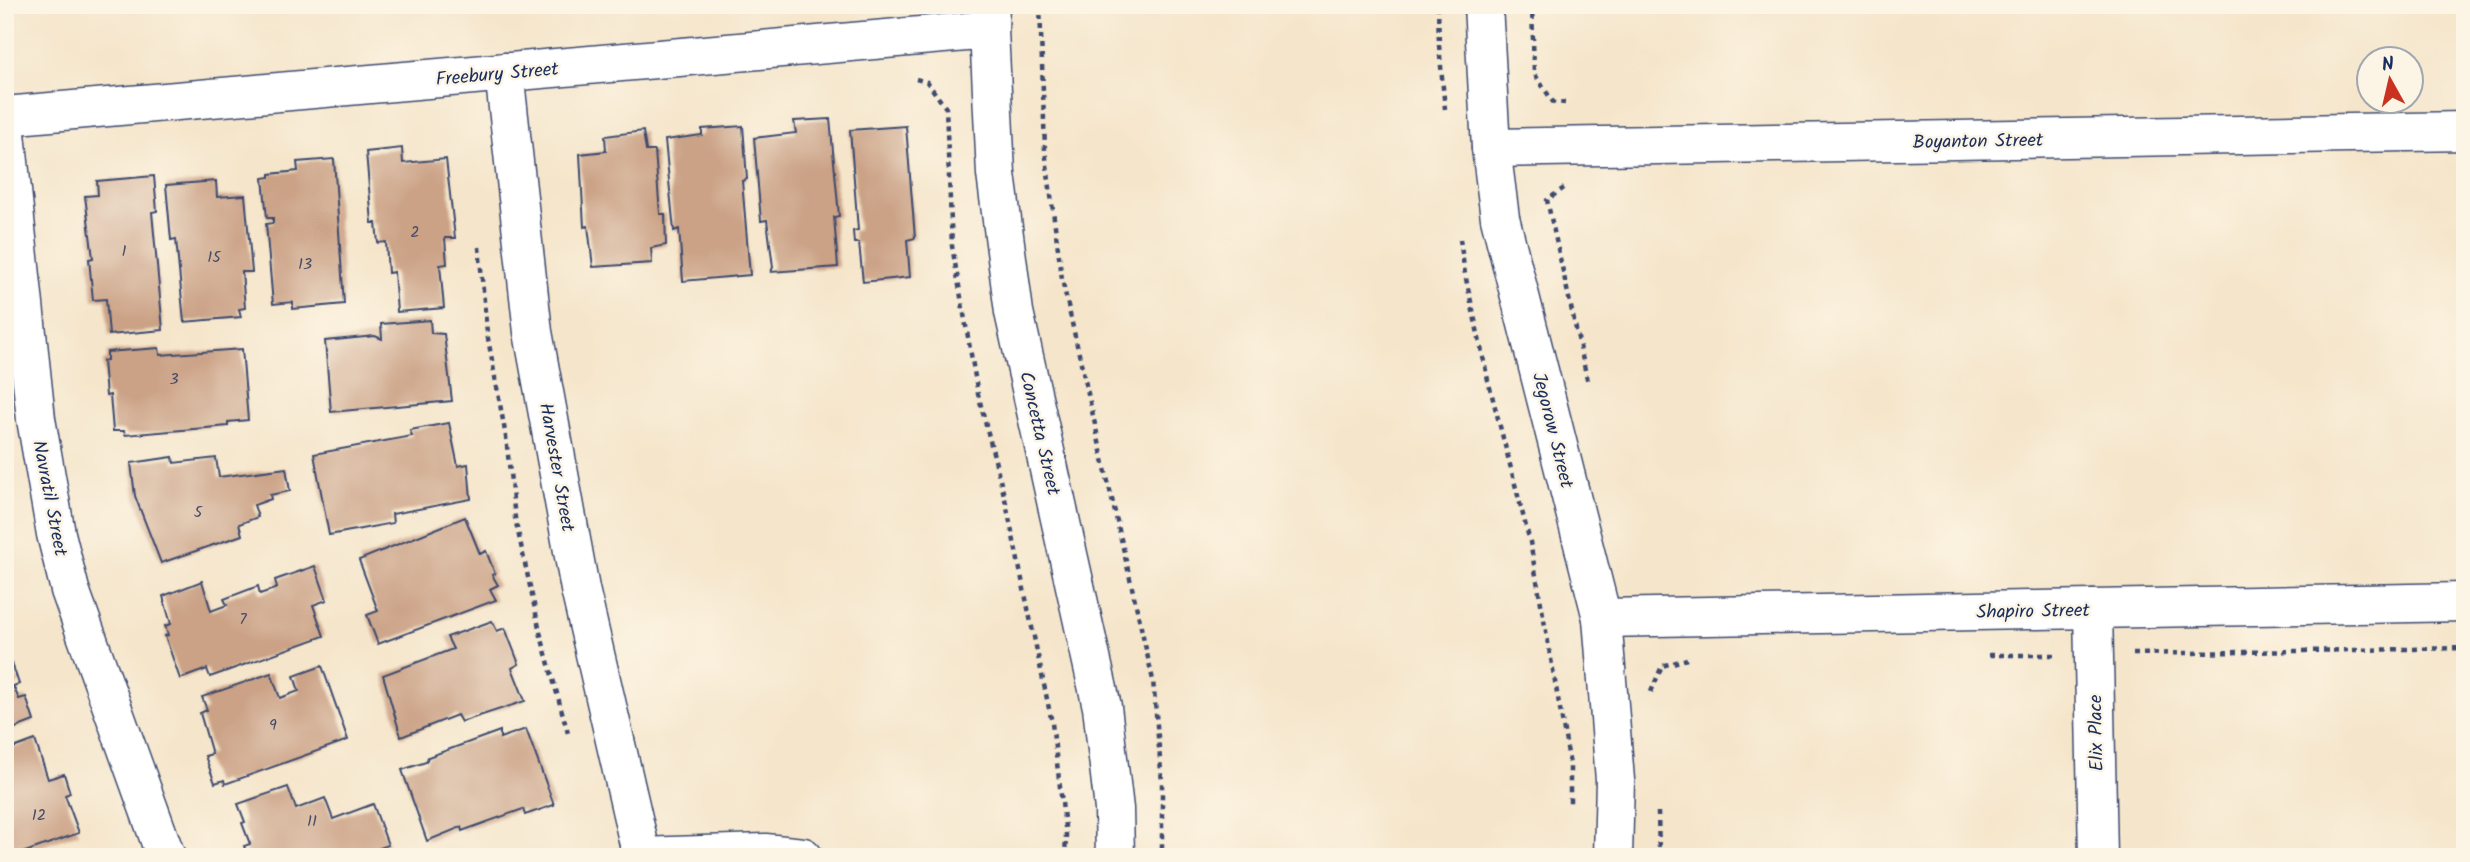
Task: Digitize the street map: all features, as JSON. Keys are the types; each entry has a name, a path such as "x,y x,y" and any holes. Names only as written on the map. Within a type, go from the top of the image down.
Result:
{"street":[{"name":"Jegorow Street","path":"1483,5 1491,148 1500,218 1602,618 1615,780 1613,857"},
{"name":"Freebury Street","path":"5,116 504,72 989,18"},
{"name":"Concetta Street","path":"989,18 996,174 1014,312 1102,707 1114,809 1115,857"},
{"name":"Harvester Street","path":"504,72 533,332 580,589 641,857"},
{"name":"Navratil Street","path":"5,124 36,419 56,534 71,590 166,857"},
{"name":"Boyanton Street","path":"1491,148 2465,131"},
{"name":"Shapiro Street","path":"1602,618 2465,602"},
{"name":"Elix Place","path":"2093,609 2098,857"},
{"path":"641,857 765,853 803,857"}],"path":[{"path":"1040,5 1045,150 1062,279 1153,680 1162,782 1162,857"},
{"path":"1438,5 1446,122"},
{"path":"1532,5 1534,73 1553,102 1577,103"},
{"path":"914,79 927,82 946,108 952,246 978,394 1006,503 1052,723 1066,835 1065,857"},
{"path":"1573,181 1547,200 1589,391"},
{"path":"1460,236 1465,274 1488,380 1530,542 1570,765 1570,804"},
{"path":"1985,655 2465,648"},
{"path":"1652,702 1651,690 1662,666 1688,659"},
{"path":"1658,802 1659,857"}],"building":[{"path":"830,119 839,216 834,217 838,267 771,272 773,267 767,220 761,221 754,138 796,133 794,121"},
{"path":"743,126 747,179 742,181 750,275 683,281 679,229 674,231 665,140 702,135 702,129"},
{"path":"906,126 915,238 907,240 910,277 863,282 859,243 854,243 853,231 858,230 850,130"},
{"path":"643,131 646,151 655,151 660,214 665,214 666,245 651,248 652,263 593,267 588,226 584,227 580,154 606,151 605,136"},
{"path":"402,148 403,163 446,159 455,238 445,238 447,264 440,265 444,308 397,312 394,272 388,273 386,242 378,243 376,223 372,223 366,152"},
{"path":"334,159 344,304 293,309 293,302 273,304 266,224 273,223 273,218 267,218 263,178 270,177 270,174 298,171 297,162"},
{"path":"154,176 157,211 152,212 163,330 109,335 106,299 93,300 89,259 93,258 85,196 98,195 97,181"},
{"path":"216,181 217,197 245,195 252,272 242,272 245,308 239,309 241,317 184,322 176,239 171,240 166,185"},
{"path":"430,320 431,333 444,334 452,401 331,412 325,341 375,336 382,339 381,324"},
{"path":"159,348 160,355 242,349 248,420 228,422 228,426 125,435 124,431 113,431 110,395 106,396 103,361 107,360 107,352"},
{"path":"449,423 458,466 468,464 471,499 392,514 393,523 329,535 314,454 412,436 410,430"},
{"path":"173,457 174,463 216,458 219,477 286,468 290,491 270,495 271,499 254,505 258,517 239,524 242,535 161,563 135,496 131,463"},
{"path":"465,517 480,554 486,551 495,574 492,575 498,585 490,589 496,600 378,644 367,615 378,611 359,560"},
{"path":"315,566 327,600 313,605 324,636 210,677 207,669 180,679 165,636 168,635 165,626 171,624 163,596 202,581 211,611 227,605 224,599 258,586 260,594 277,588 275,580"},
{"path":"492,621 497,631 505,628 519,664 512,668 525,701 461,722 457,715 401,737 383,675 453,649 447,637"},
{"path":"8,651 19,684 13,686 19,699 26,697 34,721 5,732 5,652"},
{"path":"322,666 348,740 225,784 224,780 215,783 205,756 212,754 200,713 207,710 202,697 271,673 280,698 299,691 294,676"},
{"path":"526,729 554,805 525,815 523,809 462,831 461,827 427,841 402,770 426,762 428,757 500,731 500,738"},
{"path":"35,740 48,779 64,774 70,793 65,795 79,833 5,857 5,751"},
{"path":"288,787 296,809 325,798 333,819 373,804 388,845 357,857 248,857 244,846 250,844 238,804"},
{"path":"76,851 78,857 60,857 60,856"}]}
